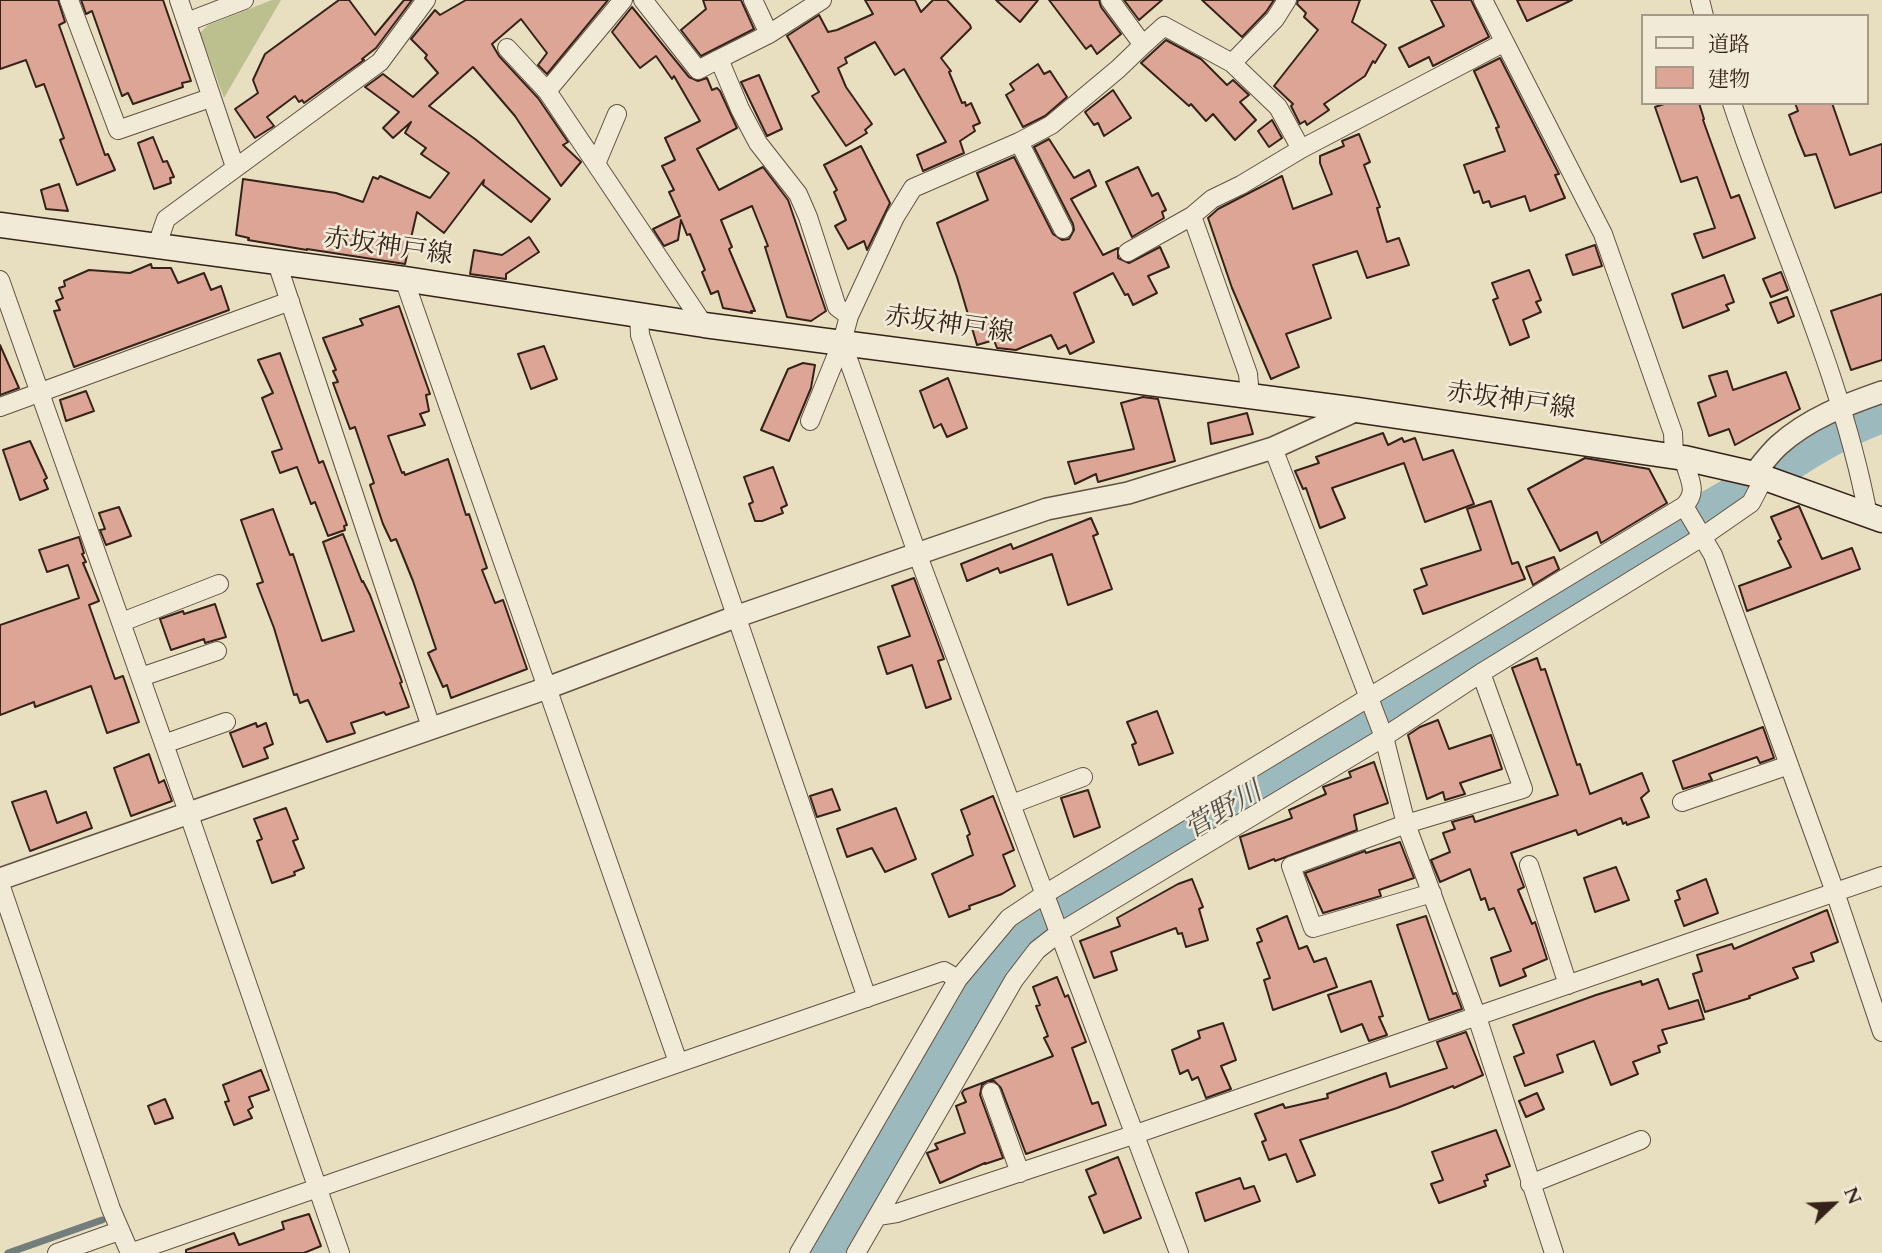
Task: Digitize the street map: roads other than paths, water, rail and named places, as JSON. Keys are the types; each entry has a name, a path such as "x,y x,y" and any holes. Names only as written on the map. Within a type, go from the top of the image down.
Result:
{"main road":[{"name":"赤坂神戸線","path":"0,225 404,279 704,325 1357,410 1679,457 1759,476 1875,517"}],"street":[{"path":"69,0 118,130 210,98"},
{"path":"179,0 235,167"},
{"path":"187,22 244,0"},
{"path":"157,245 166,219 380,62 426,0"},
{"path":"547,91 623,0"},
{"path":"643,0 698,70 769,34 822,0"},
{"path":"753,0 769,34"},
{"path":"1110,0 1143,45"},
{"path":"1232,63 1275,19 1287,0"},
{"path":"856,1253 1014,980 1037,950 1686,510 1694,491 1679,457 1674,433 1603,234 1483,0"},
{"path":"810,421 842,342 849,316 895,217 913,188 1051,125 1164,26 1232,63 1278,107 1301,149"},
{"path":"1128,252 1192,216 1212,199 1241,186 1301,149 1503,43"},
{"path":"507,48 547,91 704,325"},
{"path":"719,58 740,109 758,143 798,194 837,307 849,316"},
{"path":"1733,105 1824,352 1875,517"},
{"path":"596,164 617,114"},
{"path":"1018,142 1063,229"},
{"path":"1192,216 1248,374 1250,396"},
{"path":"277,263 432,727"},
{"path":"404,279 678,1062"},
{"path":"0,280 6,317 41,393 340,1253"},
{"path":"0,407 290,301"},
{"path":"639,315 640,334 867,998"},
{"path":"842,342 917,554 1179,1253"},
{"path":"799,1253 958,979 1009,918 1045,894 1377,720 1481,673 1751,503 1759,476 1778,445 1812,419 1882,392"},
{"path":"958,979 944,971 130,1253 119,1231 0,882 188,812 547,688 735,617 1047,509 1128,493 1273,448 1357,410"},
{"path":"1273,448 1377,720 1406,824 1477,1017 1554,1253"},
{"path":"1686,510 1713,555 1835,892 1882,1032"},
{"path":"122,622 219,584"},
{"path":"141,677 217,651"},
{"path":"1432,892 1313,928 1291,866 1406,824 1523,789 1481,673"},
{"path":"164,744 226,722"},
{"path":"1682,802 1789,765"},
{"path":"1012,804 1083,777"},
{"path":"1529,865 1568,985"},
{"path":"878,1216 897,1213 1136,1135 1882,876"},
{"path":"991,1092 1020,1173"},
{"path":"1530,1184 1641,1140"},
{"path":"57,1253 119,1231"}],"waterway":[{"name":"菅野川","path":"1783,465 1831,436 1882,413"},
{"name":"菅野川","path":"824,1253 873,1176 976,995 1027,927 1108,876 1511,643 1666,536 1745,490"},
{"path":"8,1253 102,1220"}]}
